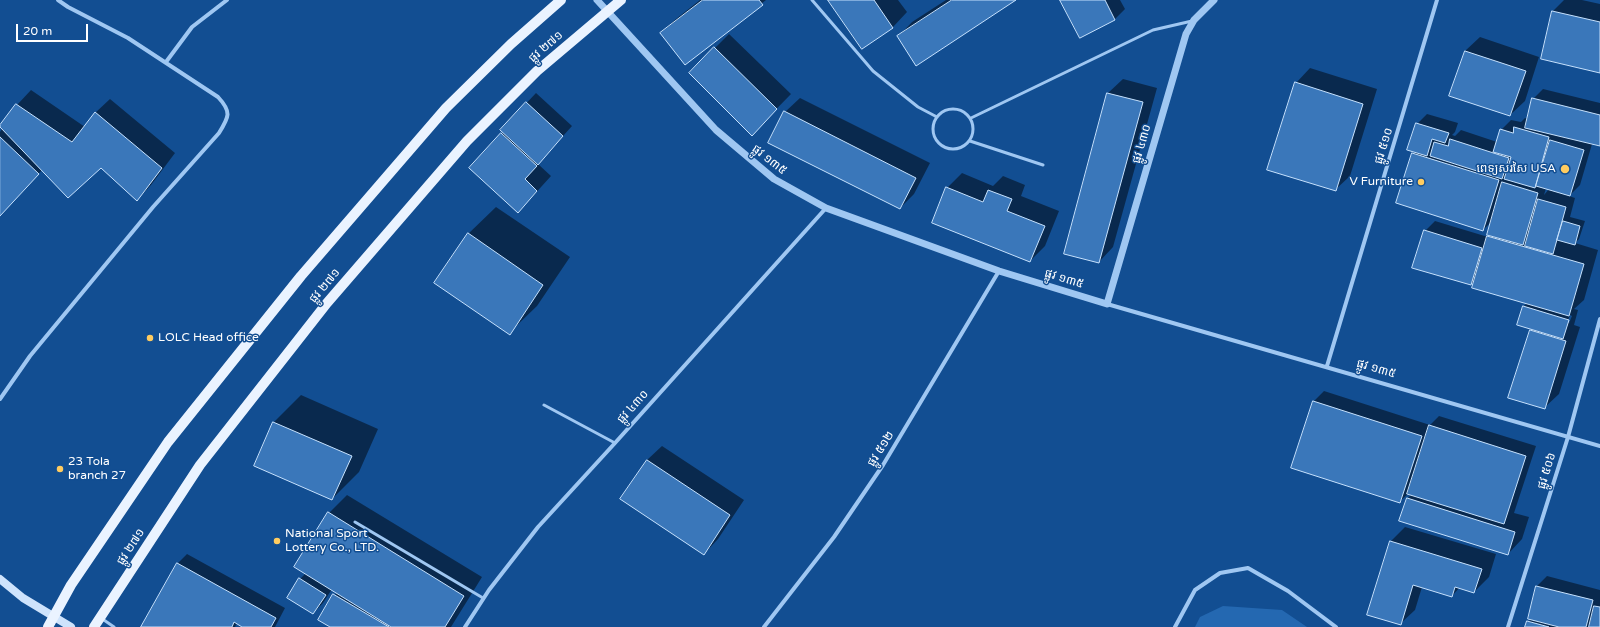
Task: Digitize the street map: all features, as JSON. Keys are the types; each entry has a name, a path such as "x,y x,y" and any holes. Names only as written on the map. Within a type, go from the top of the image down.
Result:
{"main road":[{"name":"ផ្លូវ ២៧១","path":"48,627 71,585 168,442 301,276 446,108 511,44 561,0"},
{"name":"ផ្លូវ ២៧១","path":"94,627 200,465 327,303 467,141 537,71 621,0"},
{"path":"0,579 24,598 71,627"}],"street":[{"path":"0,399 30,356 153,207 219,133 227,120 226,106 218,97 128,38 68,7 58,0"},
{"path":"166,62 192,26 227,0"},
{"name":"ផ្លូវ ១៣៥","path":"597,0 606,12 716,130 774,179 826,208 999,271 1106,304 1327,366 1600,446"},
{"name":"ផ្លូវ ៤៣០","path":"1106,304 1186,34 1194,20 1214,0"},
{"name":"ផ្លូវ ៥១០","path":"1327,366 1437,0"},
{"name":"ផ្លូវ ៤៣០","path":"465,627 483,598 538,527 826,208"},
{"name":"ផ្លូវ ៥១២","path":"764,627 834,537 883,465 999,271"},
{"name":"ផ្លូវ ៥០៦","path":"1508,627 1568,437 1600,319"},
{"path":"1175,627 1195,590 1220,574 1248,568 1288,591 1336,627"}],"lane":[{"path":"812,0 874,71 918,107 937,116"},
{"path":"971,118 1153,30 1194,20"},
{"path":"954,108 960,110 971,118 974,128 973,135 970,141 962,147 955,149 942,146 937,141 933,130 934,123 937,116 947,109 954,108"},
{"path":"970,141 1043,165"},
{"path":"544,405 615,443"},
{"path":"356,522 483,598"},
{"path":"100,617 114,627"}],"shaded area":[{"path":"1223,606 1282,610 1307,627 1195,627 1200,617"}],"building":[{"path":"703,0 759,0 763,5 685,65 660,33"},
{"path":"828,0 874,0 893,28 862,49"},
{"path":"952,0 1016,0 916,66 897,36"},
{"path":"1060,0 1105,0 1115,20 1080,38"},
{"path":"1552,11 1600,22 1600,73 1541,59"},
{"path":"714,47 777,109 752,136 689,73"},
{"path":"1465,51 1526,71 1510,116 1449,96"},
{"path":"1295,82 1363,104 1336,191 1267,170"},
{"path":"1107,93 1143,102 1099,263 1064,254"},
{"path":"1532,98 1600,115 1600,146 1525,128"},
{"path":"526,102 563,136 538,165 500,130"},
{"path":"16,104 72,142 95,112 162,168 137,201 101,168 68,198 0,127"},
{"path":"784,111 916,178 900,209 768,143"},
{"path":"1416,123 1449,133 1445,143 1432,139 1427,156 1407,150"},
{"path":"1514,127 1549,137 1535,188 1504,179 1511,157 1493,152 1500,129 1513,133"},
{"path":"501,133 537,166 525,179 537,191 518,213 469,168"},
{"path":"0,137 39,174 0,216"},
{"path":"1450,139 1509,158 1502,179 1430,156 1434,142 1448,146"},
{"path":"1550,140 1584,150 1570,196 1536,186"},
{"path":"1412,153 1499,180 1483,231 1396,203"},
{"path":"1502,182 1538,193 1523,245 1487,235"},
{"path":"946,187 983,202 988,190 1012,199 1007,211 1045,226 1030,262 932,223"},
{"path":"1538,199 1566,207 1553,254 1525,246"},
{"path":"1563,221 1580,226 1575,245 1557,240"},
{"path":"1424,230 1482,248 1471,285 1412,268"},
{"path":"468,233 543,285 510,335 434,283"},
{"path":"1487,236 1584,264 1569,316 1472,288"},
{"path":"1523,306 1569,320 1563,339 1517,325"},
{"path":"1530,330 1566,341 1545,409 1508,398"},
{"path":"1313,401 1422,436 1400,503 1291,468"},
{"path":"273,422 352,456 332,500 254,466"},
{"path":"1429,425 1526,456 1504,524 1407,494"},
{"path":"647,460 730,515 704,555 620,499"},
{"path":"1407,498 1515,532 1508,555 1399,521"},
{"path":"328,512 464,596 445,627 391,627 294,567"},
{"path":"1390,541 1482,569 1474,593 1455,587 1452,597 1413,585 1401,625 1367,615"},
{"path":"177,563 276,618 271,627 242,627 234,622 232,627 141,627"},
{"path":"299,578 326,595 313,614 287,598"},
{"path":"1536,586 1593,600 1586,627 1559,627 1528,619"},
{"path":"333,594 389,627 330,627 318,620"},
{"path":"1594,606 1600,607 1600,627 1589,627"},
{"path":"1527,621 1549,627 1525,627"}],"place":[{"name":"ពេទ្យសរសៃ USA","path":"1565,169"},
{"name":"V Furniture","path":"1421,182"},
{"name":"LOLC Head office","path":"150,338"},
{"name":"23 Tola branch 27","path":"60,469"},
{"name":"National Sport Lottery Co., LTD.","path":"277,541"}]}
